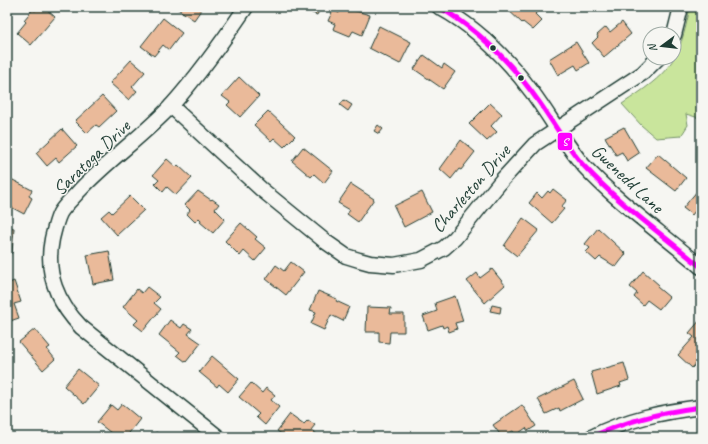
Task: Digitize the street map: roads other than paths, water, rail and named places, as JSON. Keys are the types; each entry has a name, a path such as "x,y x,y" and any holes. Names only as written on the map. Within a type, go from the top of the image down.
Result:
{"street":[{"name":"Saratoga Drive","path":"218,437 81,327 65,309 60,300 50,271 49,258 53,235 60,213 66,205 90,180 171,106 214,53 246,7"},
{"name":"Gwenedd Lane","path":"439,7 482,37 508,63 532,92 556,129 584,166 614,195 701,267"},
{"path":"676,26 681,7"},
{"name":"Charleston Drive","path":"171,106 261,189 326,242 346,256 382,264 394,265 421,260 444,248 455,238 519,159 535,144 643,73 650,66"},
{"path":"592,437 613,426 661,413 701,407"}]}
